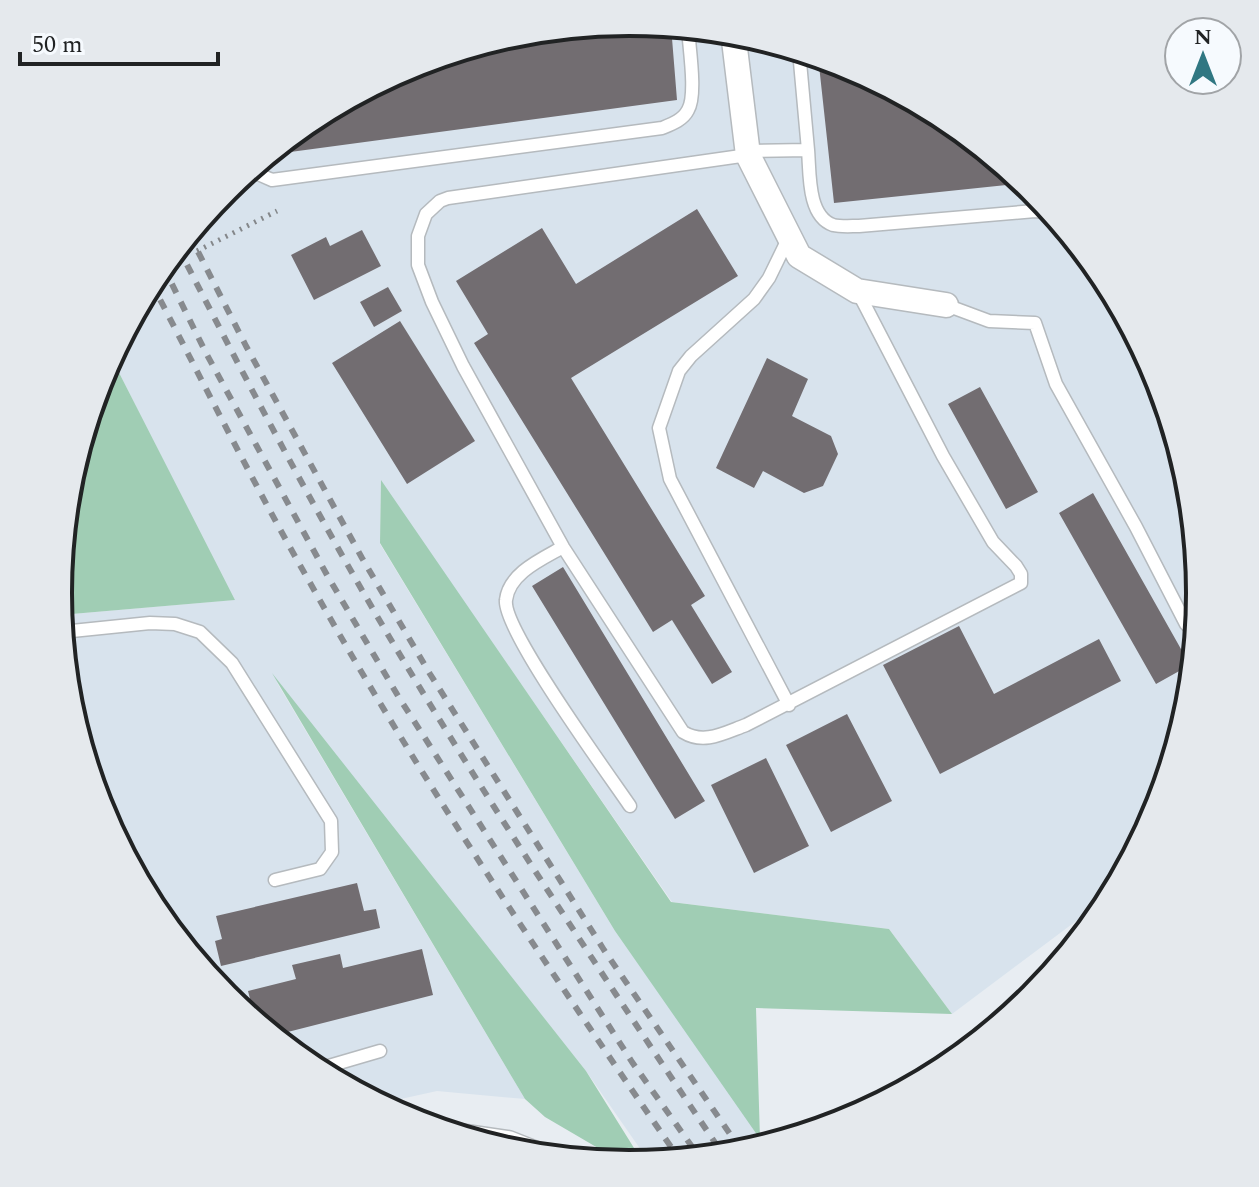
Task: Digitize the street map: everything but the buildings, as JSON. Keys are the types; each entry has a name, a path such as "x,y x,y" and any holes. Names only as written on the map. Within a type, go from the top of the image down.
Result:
{"street":[{"path":"735,46 747,153 799,256 857,291 946,305"}],"lane":[{"path":"261,175 272,180 662,128 678,121 689,110 692,94 689,40"},
{"path":"800,63 814,202 822,217 834,225 859,226 1035,211"},
{"path":"808,150 747,153 448,198 430,209 420,225 418,265 463,366 563,547 683,732 693,738 707,739 789,705 1021,583 1021,574 993,542 943,456 857,291"},
{"path":"789,237 769,278 754,299 691,356 679,371 659,428 670,479 789,705"},
{"path":"946,305 989,321 1035,323 1056,384 1186,624"},
{"path":"563,547 527,568 512,584 506,600 508,615 550,689 630,806"},
{"path":"73,631 150,623 175,624 200,632 232,663 331,821 332,852 320,869 275,880"},
{"path":"333,1065 380,1051"}],"path":[{"path":"197,251 277,211"}],"shaded area":[{"path":"630,36 666,37 738,47 774,55 843,78 876,93 939,130 969,151 1024,199 1072,254 1093,284 1130,347 1145,380 1168,449 1176,485 1186,557 1187,594 1182,666 1168,738 1145,807 1130,840 1085,914 952,1014 889,929 672,902 381,482 380,544 615,931 759,1135 702,1146 641,1151 586,1071 276,681 525,1099 437,1091 396,1100 383,1094 320,1057 262,1013 235,988 187,933 147,872 114,807 91,738 83,702 73,614 234,600 118,371 147,315 187,254 235,199 290,151 383,93 416,78 485,55 557,41"}],"green space":[{"path":"118,371 235,600 73,614 73,557 83,485 91,449"},
{"path":"381,480 671,902 889,929 952,1014 756,1008 758,1136 615,931 380,543"},
{"path":"272,673 586,1071 636,1151 602,1150 545,1117 525,1099"}],"railway":[{"path":"195,245 362,558 430,674 604,950 734,1141"},
{"path":"184,258 293,467 417,683 530,862 716,1144"},
{"path":"169,279 206,353 327,575 398,696 632,1062 692,1147"},
{"path":"158,296 288,544 396,729 535,946 673,1149"}]}
